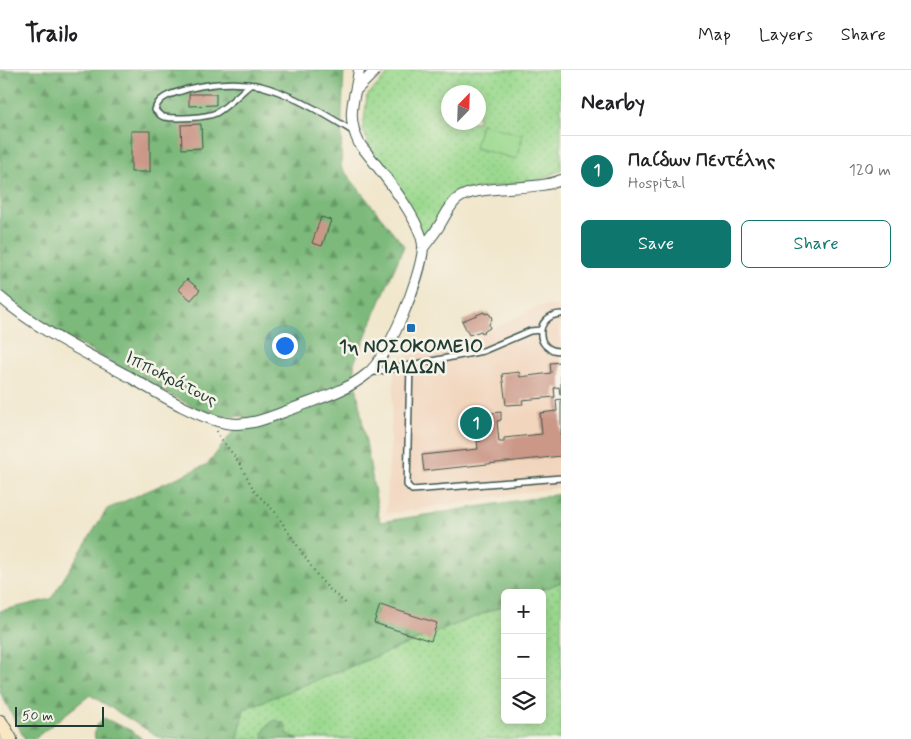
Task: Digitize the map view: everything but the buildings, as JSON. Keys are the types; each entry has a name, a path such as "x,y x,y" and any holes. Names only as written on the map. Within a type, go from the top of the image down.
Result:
{"main road":[{"path":"0,722 10,739"}],"street":[{"path":"359,70 357,89 352,106 351,120 354,132 359,143 413,218 420,233 423,248 414,286 396,331 368,374"},
{"path":"357,89 376,70"},
{"path":"423,248 438,229 455,201 465,194 534,186 561,180"},
{"name":"Ιπποκράτους","path":"0,297 38,326 154,391 214,420 237,424 270,418 344,388 368,374"}],"lane":[{"path":"250,85 216,113 176,118 163,117 155,110 156,104 162,98 189,89 212,85 250,85 262,86 288,96 354,132"},
{"path":"561,314 555,314 548,318 543,323 541,330 544,344 549,349 561,351"},
{"path":"368,374 483,350 530,331 541,330"},
{"path":"410,366 407,485 412,490 561,478"}],"path":[{"path":"214,420 219,436 238,461 255,492 275,512 319,578 348,605"}],"shaded area":[{"path":"538,306 561,306 561,487 386,514 395,359 480,336"}],"green space":[{"path":"0,70 344,70 341,167 404,246 354,363 355,379 380,522 561,494 561,582 544,589 501,589 501,607 244,709 238,739 162,739 90,695 34,739 25,739 0,692 0,611 51,599 107,509 208,464 245,416 225,417 204,412 46,326 0,291"},
{"path":"392,70 561,70 561,170 539,180 455,192 424,238 373,155 363,129 367,96"},
{"path":"486,125 523,135 516,159 475,148 480,130 486,130"},
{"path":"561,582 561,739 238,739 244,709 501,607 501,724 546,724 546,589 544,589"},
{"path":"104,718 129,729 142,739 95,739 96,727"},
{"path":"276,720 285,724 288,734 299,739 263,739 266,727"}],"place":[{"name":"1η ΝΟΣΟΚΟΜΕΙΟ ΠΑΙΔΩΝ","path":"411,328"},
{"name":"Παίδων Πεντέλης","path":"476,423"}]}
